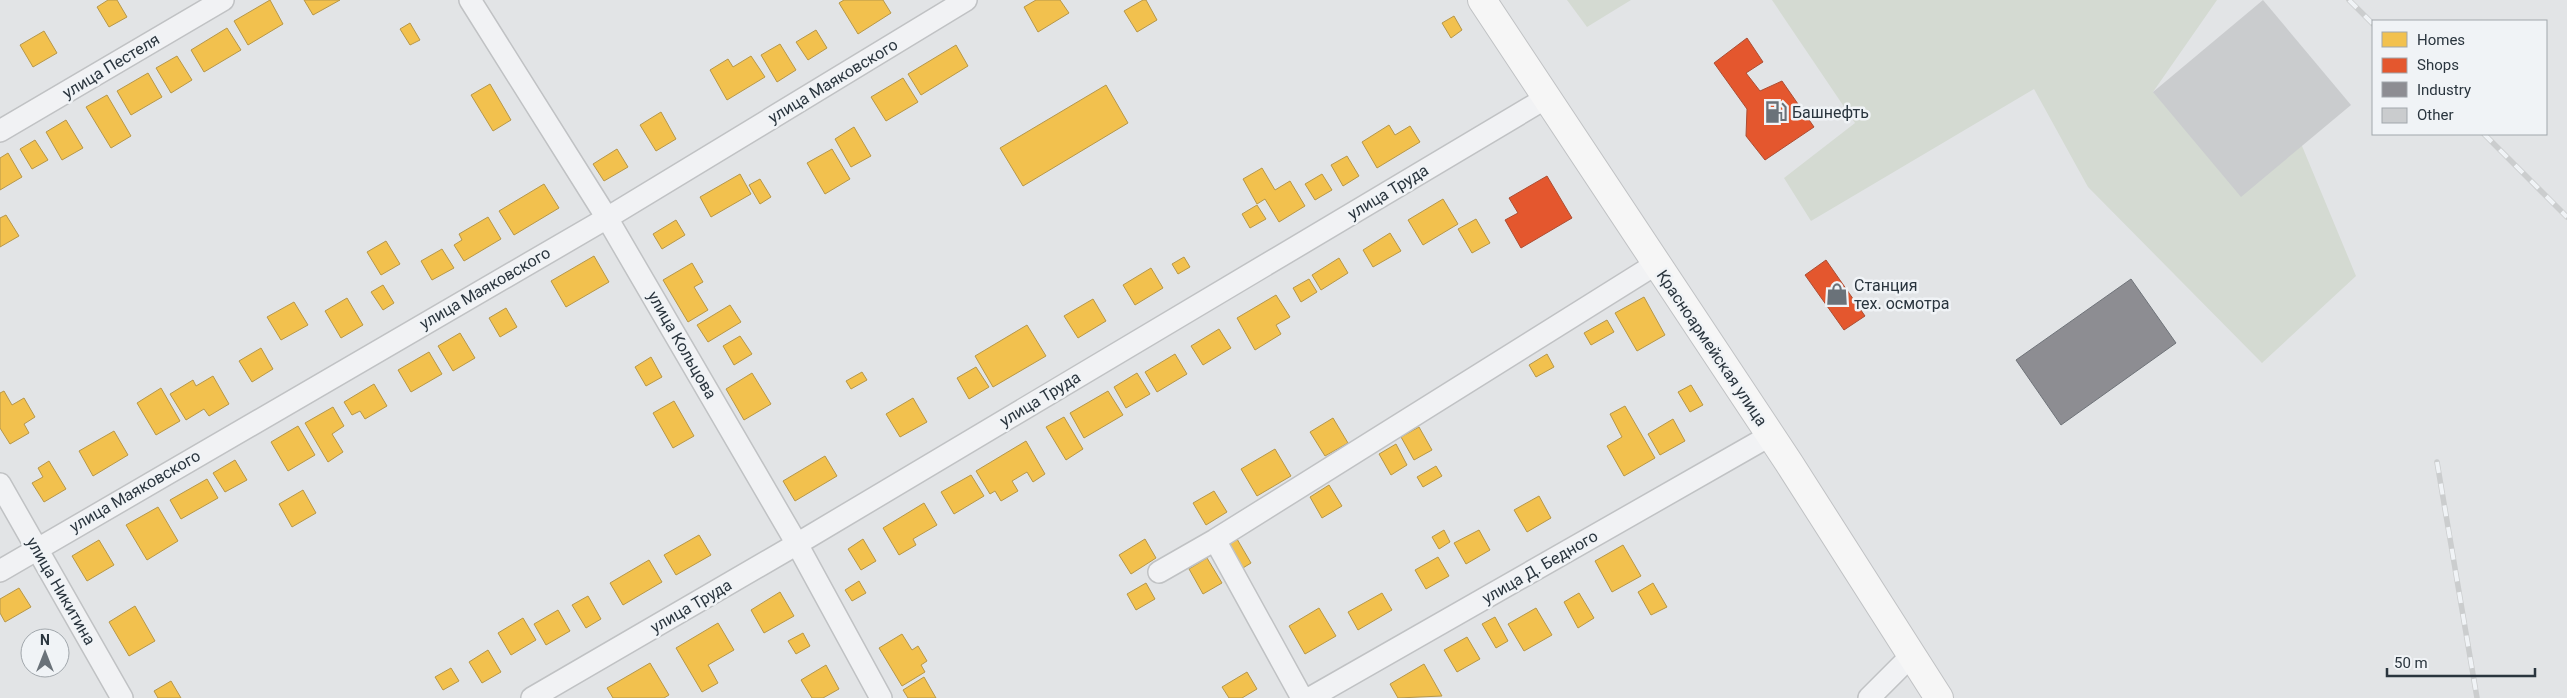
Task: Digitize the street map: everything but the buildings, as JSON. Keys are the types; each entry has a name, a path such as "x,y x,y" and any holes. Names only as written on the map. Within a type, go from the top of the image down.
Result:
{"main road":[{"name":"Красноармейская улица","path":"1482,0 1771,435 1939,698"}],"street":[{"name":"улица Пестеля","path":"0,131 223,0"},
{"name":"улица Кольцова","path":"470,0 607,218 797,544 881,698"},
{"name":"улица Маяковского","path":"0,571 36,548 607,218 966,0"},
{"name":"улица Труда","path":"532,698 797,544 1546,98"},
{"path":"1159,572 1215,540 1656,264"},
{"name":"улица Д. Бедного","path":"1310,698 1771,435"},
{"name":"улица Никитина","path":"0,484 119,697"},
{"path":"1215,540 1302,698"},
{"path":"1869,698 1912,656"}],"shaded area":[{"path":"1567,0 1631,0 1587,27"},
{"path":"1772,0 2217,0 2153,92 2302,146 2356,276 2262,363 2088,187 2034,89 1811,221 1784,178 1855,123"}],"railway":[{"path":"2349,0 2372,23"},
{"path":"2485,135 2567,217"},
{"path":"2437,462 2477,698"}],"place":[{"name":"Башнефть","path":"1776,112"},
{"name":"Станция тех. осмотра","path":"1837,294"}]}
